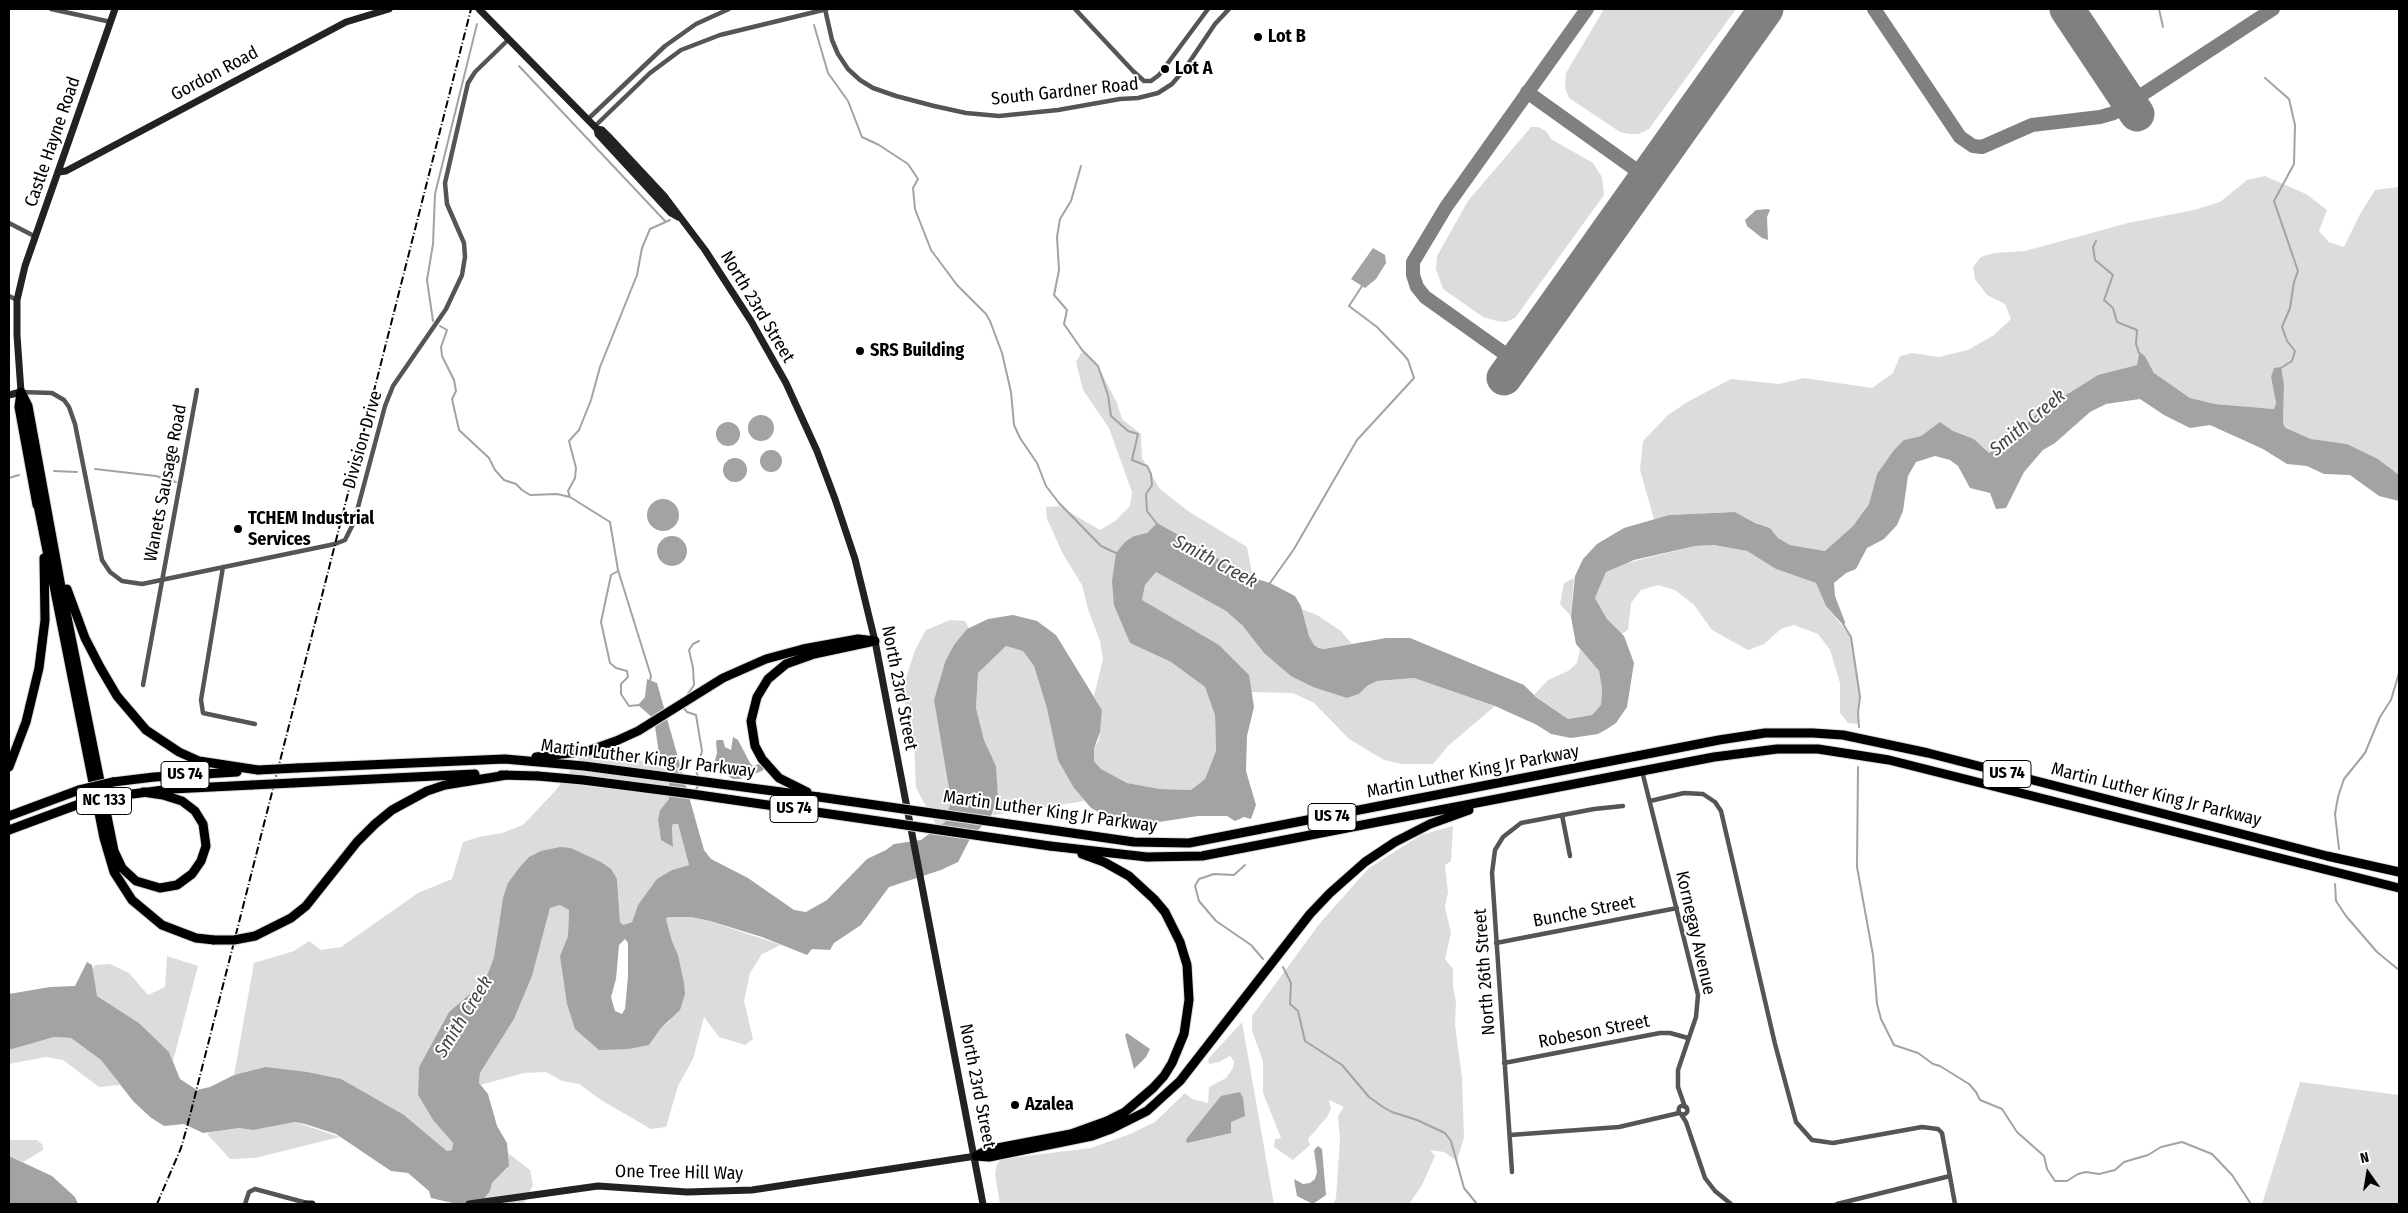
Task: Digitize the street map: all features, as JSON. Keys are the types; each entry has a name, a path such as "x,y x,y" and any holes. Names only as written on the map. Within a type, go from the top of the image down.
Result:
{"highway":[{"name":"NC 133","path":"9,767 33,697 45,620 45,570 37,500 19,407 22,392"},
{"name":"NC 133","path":"22,392 28,406 114,851 122,868 136,881 160,888 177,885 192,874 201,861 206,846 203,824 195,811 182,801 163,795 143,792"},
{"path":"37,500 104,838 114,872 132,900 162,925 196,938 234,940 255,936 291,918 306,906 357,842 392,810 427,791 445,785 507,775"},
{"path":"52,528 66,586 85,638 112,689 132,715 162,742 185,755 219,765 258,770"},
{"path":"539,759 608,745 638,731 736,672 772,657 858,639 875,641"},
{"path":"819,797 779,778 762,760 755,746 751,721 757,697 768,679 786,664 814,654 875,641"},
{"name":"Martin Luther King Jr Parkway","path":"539,759 1134,842 1189,843 1711,742 1765,733 1813,733 1843,735 1928,753 2327,856 2399,872"},
{"name":"Martin Luther King Jr Parkway","path":"9,830 82,803 143,792 437,775 507,775 538,776 682,793 1050,846 1147,857 1202,856 1735,754 1777,749 1818,749 1854,753 1889,760 2399,888"},
{"name":"US 74","path":"9,816 79,790 113,782 154,777 297,768 539,759"},
{"path":"976,1156 989,1157 1092,1136 1111,1129 1146,1111 1180,1081 1310,914 1346,878 1381,851 1413,832 1447,817 1502,799"},
{"path":"976,1156 987,1150 1090,1128 1125,1112 1164,1076 1172,1063 1184,1034 1189,1000 1187,965 1180,942 1165,912 1142,887 1118,869 1091,857 1050,846"}],"main road":[{"name":"Castle Hayne Road","path":"22,392 17,335 17,300 25,266 115,9"},
{"name":"Gordon Road","path":"59,172 66,172 346,22 388,9"},
{"name":"North 23rd Street","path":"479,9 587,120 609,137 676,209 678,217 705,250 751,321 802,418 826,474 849,537 875,641 976,1156 983,1204"},
{"path":"9,395 22,392"},
{"name":"One Tree Hill Way","path":"469,1204 606,1186 687,1192 752,1190 976,1156"}],"street":[{"path":"51,9 111,22"},
{"path":"587,120 672,41 696,24 728,9"},
{"path":"596,128 650,73 681,50 720,35 826,9"},
{"name":"South Gardner Road","path":"826,9 832,40 848,69 860,80 873,88 896,96 966,113 999,116 1058,110 1120,99 1138,98 1158,93 1172,84 1215,24 1229,9"},
{"path":"1075,9 1132,71 1144,81 1151,81 1159,75 1208,9"},
{"name":"Division Drive","path":"22,392 52,393 64,400 69,407 75,424 99,552 105,566 116,577 129,584 142,584 340,543 350,535 385,406 393,386 446,309 462,275 465,257 464,243 446,201 445,184 468,83 475,72 509,39"},
{"path":"9,223 36,236"},
{"path":"9,296 17,300"},
{"name":"Wanets Sausage Road","path":"143,685 197,390"},
{"path":"223,567 201,700 203,713 255,724"},
{"name":"Kornegay Avenue","path":"1642,771 1698,996 1696,1017 1678,1070 1681,1110 1705,1178 1715,1191 1730,1204"},
{"path":"1650,801 1684,793 1703,794 1715,802 1721,811 1775,1044 1796,1122 1812,1140 1833,1144 1922,1127 1938,1128 1942,1133 1955,1204"},
{"path":"1570,856 1562,815 1623,806"},
{"name":"North 26th Street","path":"1512,1172 1492,865 1498,844 1508,832 1521,823 1562,815"},
{"name":"Bunche Street","path":"1496,943 1677,908"},
{"name":"Robeson Street","path":"1504,1064 1660,1033 1670,1033 1688,1038"},
{"path":"1510,1135 1619,1127 1681,1110"},
{"name":"Kornegay Avenue","path":"1681,1110 1687,1112 1686,1122"},
{"path":"1837,1204 1950,1176"},
{"path":"245,1204 247,1195 251,1190 258,1190 308,1204"}],"shaded area":[{"path":"1604,9 1736,9 1649,129 1638,134 1629,134 1620,132 1569,98 1565,88 1566,73"},
{"path":"1531,127 1538,127 1546,131 1551,139 1593,163 1602,177 1604,195 1515,318 1506,322 1497,321 1483,317 1443,289 1436,269 1437,256 1468,201"},
{"path":"2265,176 2306,194 2327,210 2319,231 2329,242 2344,247 2359,216 2375,190 2399,187 2399,475 2378,459 2347,444 2311,439 2287,428 2283,424 2284,385 2271,377 2276,403 2274,409 2215,404 2190,398 2154,373 2145,356 2138,354 2137,365 2098,375 2040,411 2004,444 1989,453 1974,439 1953,431 1940,422 1921,436 1904,440 1877,474 1869,504 1853,526 1825,551 1790,545 1778,538 1770,528 1755,523 1735,512 1669,515 1654,519 1640,470 1643,441 1668,415 1689,401 1731,379 1779,384 1804,378 1872,388 1893,373 1900,356 1912,353 1939,357 1968,350 1994,335 2011,319 2005,304 1987,295 1975,279 1973,267 1981,257 1994,253 2025,251 2128,223 2194,210 2220,202 2247,180"},
{"path":"1085,352 1098,366 1117,403 1122,419 1141,434 1142,458 1159,488 1188,511 1247,547 1253,578 1234,572 1211,553 1157,523 1147,533 1134,536 1124,627 1130,643 1171,662 1205,687 1215,715 1216,751 1205,779 1191,790 1160,789 1127,783 1101,769 1094,761 1094,749 1099,740 1102,710 1094,696 1103,659 1100,641 1088,609 1082,585 1063,554 1047,519 1046,507 1059,506 1100,530 1115,521 1130,506 1132,492 1109,428 1083,390 1076,362 1081,353"},
{"path":"1714,545 1747,551 1776,569 1816,583 1826,606 1851,637 1860,697 1859,724 1848,723 1840,713 1840,683 1830,650 1818,634 1794,625 1781,629 1764,644 1748,650 1712,630 1694,605 1675,590 1658,585 1641,590 1631,603 1628,630 1621,634 1607,619 1595,598 1606,572 1623,564 1695,546"},
{"path":"1156,572 1226,611 1242,625 1264,653 1331,692 1347,698 1359,694 1367,686 1377,681 1414,678 1495,706 1448,746 1433,764 1402,764 1384,760 1349,739 1314,703 1293,693 1251,692 1249,675 1142,600 1145,585"},
{"path":"1574,578 1571,616 1560,604 1564,583"},
{"path":"1302,609 1317,615 1341,631 1352,644 1323,649 1314,645 1309,636"},
{"path":"950,620 965,621 969,628 945,662 934,700 951,801 945,822 938,828 916,788 914,744 905,705 905,681 915,650 926,630"},
{"path":"1006,646 1023,651 1034,666 1074,788 1085,801 992,815 998,802 996,766 984,740 976,708 978,673"},
{"path":"1580,649 1599,671 1602,689 1601,706 1592,715 1568,719 1534,695 1548,680 1568,671 1577,663"},
{"path":"583,753 607,753 642,761 668,770 669,799 660,810 658,819 661,839 673,846 672,827 673,824 678,824 689,865 672,870 638,905 632,922 623,925 620,922 617,879 601,862 571,848 503,898 494,957 488,973 478,987 449,1012 419,1067 418,1095 433,1120 453,1143 452,1150 447,1151 404,1115 265,1067 234,1075 254,963 294,951 309,941 321,950 341,947 418,893 452,879 463,842 502,833 523,825 556,790"},
{"path":"1453,826 1451,861 1445,865 1448,892 1445,907 1451,933 1445,959 1453,969 1453,987 1456,1002 1455,1025 1462,1078 1464,1137 1457,1161 1444,1152 1430,1150 1435,1156 1422,1185 1409,1204 1333,1204 1336,1198 1340,1139 1338,1116 1344,1107 1329,1100 1331,1109 1327,1117 1308,1139 1310,1145 1293,1160 1274,1147 1275,1139 1281,1138 1263,1093 1263,1061 1252,1031 1252,1016 1320,923 1369,868 1421,835"},
{"path":"560,905 569,909 568,936 560,956 649,1045 661,1028 670,1021 678,955 666,919 668,917 691,917 709,921 781,945 762,954 750,973 744,1001 753,1039 745,1045 719,1037 704,1017 693,1059 678,1086 666,1127 651,1129 601,1100 579,1084 562,1081 546,1072 524,1073 480,1085 479,1083 480,1073 514,1019 532,976 550,908"},
{"path":"167,956 198,966 173,1061 169,1052 139,1023 97,996 92,971 95,965 110,964 129,973 148,995 165,987"},
{"path":"1242,1022 1274,1204 1000,1204 995,1174 997,1164 1002,1159 1091,1148 1130,1134 1155,1122 1185,1093 1192,1099 1208,1103 1209,1087 1226,1078 1233,1068 1234,1061 1230,1056 1219,1062 1209,1064 1208,1059"},
{"path":"54,1037 71,1038 101,1060 120,1085 99,1087 63,1060 46,1057 9,1064 9,1050"},
{"path":"2300,1082 2399,1095 2399,1204 2262,1204"},
{"path":"295,1122 340,1137 255,1158 230,1159 208,1135 209,1132 239,1128 253,1130"},
{"path":"9,1140 37,1140 43,1145 43,1150 23,1162 9,1156"},
{"path":"508,1153 530,1170 533,1185 524,1204 480,1204 490,1191 492,1183 508,1168"}],"water":[{"path":"1756,210 1770,210 1767,217 1768,240 1762,238 1747,226 1745,220"},
{"path":"1373,248 1385,255 1386,263 1376,279 1365,288 1351,279"},
{"name":"Smith Creek","path":"2139,352 2145,356 2154,373 2190,398 2215,404 2274,409 2276,403 2271,377 2274,368 2281,367 2284,385 2283,424 2286,428 2311,439 2347,444 2378,459 2399,475 2399,501 2379,496 2350,475 2324,474 2307,466 2287,464 2263,449 2210,425 2190,428 2164,415 2140,399 2106,404 2090,412 2055,443 2043,450 2024,472 2006,508 1996,509 1990,493 1970,488 1958,466 1950,460 1935,456 1916,462 1908,476 1903,511 1897,525 1884,539 1867,548 1856,569 1846,573 1834,583 1835,596 1845,622 1844,626 1826,606 1816,583 1776,569 1747,551 1714,545 1695,546 1634,560 1606,572 1595,598 1607,619 1624,636 1634,663 1627,707 1616,723 1598,734 1571,738 1551,734 1537,725 1495,706 1414,678 1377,681 1367,686 1359,694 1347,698 1313,687 1291,676 1264,653 1242,625 1226,611 1156,572 1145,585 1142,600 1219,645 1249,675 1254,707 1247,736 1246,771 1256,805 1251,819 1244,817 1235,821 1227,816 1198,816 1159,822 1143,822 1106,816 1091,808 1074,788 1058,760 1047,708 1034,666 1023,651 1006,646 978,673 976,708 984,740 996,766 998,798 991,816 970,839 958,862 941,870 889,887 861,925 834,943 830,950 812,949 807,955 762,937 710,921 691,917 668,917 666,919 678,955 684,983 685,994 680,1010 661,1028 649,1045 628,1049 599,1050 575,1029 567,1004 560,956 568,936 569,910 560,905 550,908 532,976 514,1019 480,1073 479,1083 488,1094 497,1126 507,1143 509,1166 492,1183 490,1191 480,1204 457,1204 431,1198 429,1191 408,1173 391,1171 336,1134 305,1124 295,1122 253,1130 239,1128 203,1133 184,1124 164,1126 150,1117 133,1101 101,1060 71,1038 54,1037 9,1050 9,994 50,987 75,986 87,962 92,965 97,996 139,1023 169,1052 180,1079 197,1090 210,1087 234,1075 265,1067 307,1072 341,1079 404,1115 447,1151 452,1150 453,1143 433,1120 418,1095 419,1067 449,1012 478,987 488,973 494,957 503,898 508,883 519,868 529,857 541,851 560,847 571,848 601,862 611,869 617,879 620,922 623,925 632,922 638,905 657,879 672,870 689,865 678,824 673,824 672,827 673,847 661,840 658,819 660,810 669,799 669,772 659,754 654,719 638,705 645,697 647,679 657,683 704,850 711,859 748,878 794,910 806,912 827,900 867,859 894,844 921,840 945,822 951,801 934,700 945,662 954,645 967,629 988,619 1013,615 1037,621 1056,635 1102,710 1100,732 1094,749 1094,761 1101,769 1127,783 1160,789 1191,790 1205,779 1216,751 1215,715 1205,687 1171,662 1130,643 1114,605 1112,581 1116,553 1125,542 1134,536 1147,533 1157,523 1211,553 1234,572 1270,583 1295,596 1301,606 1309,636 1314,645 1319,648 1324,649 1386,638 1410,638 1524,685 1536,697 1568,719 1592,715 1601,705 1602,689 1599,671 1576,644 1571,617 1575,576 1583,559 1597,544 1624,528 1669,515 1735,512 1755,523 1770,528 1778,538 1790,545 1825,551 1853,526 1869,504 1877,474 1894,450 1904,440 1921,436 1940,422 1953,431 1974,439 1989,453 2004,444 2040,411 2098,375 2137,365","holes":["625,939 628,943 628,976 625,1009 622,1014 615,1011 611,997 616,979 619,945"]},
{"path":"761,415 770,419 774,428 770,437 761,441 752,437 748,428 752,419"},
{"path":"723,422 733,422 740,429 740,439 733,446 723,446 716,439 716,429"},
{"path":"771,450 779,453 782,461 779,469 771,472 763,469 760,461 763,453"},
{"path":"735,458 743,462 747,470 743,478 735,482 727,478 723,470 727,462"},
{"path":"663,499 669,500 674,504 678,509 678,521 674,526 669,530 663,531 657,530 652,526 648,521 647,515 648,509 652,504 657,500"},
{"path":"672,536 683,540 687,551 683,562 672,566 661,562 657,551 661,540"},
{"path":"733,737 738,740 750,763 753,766 759,764 764,769 762,771 740,779 733,779 719,770 714,764 717,753 716,742 717,740 723,740 725,747 731,750"},
{"path":"1127,1033 1150,1049 1146,1057 1134,1069 1125,1035"},
{"path":"1240,1092 1243,1098 1245,1116 1231,1122 1231,1133 1187,1143 1188,1137 1221,1096"},
{"path":"1318,1146 1322,1149 1326,1195 1313,1204 1297,1196 1294,1179 1303,1184 1310,1183 1315,1179 1317,1172 1314,1150"},
{"path":"9,1156 52,1176 75,1197 78,1204 9,1204"}],"waterway":[{"path":"2159,9 2163,27"},
{"path":"433,321 427,280 433,244 435,194 477,24"},
{"path":"814,25 828,73 848,101 862,137 879,145 908,164 918,179 913,188 915,209 931,250 957,285 986,314 990,321 1002,353 1011,392 1014,425 1020,438 1037,463 1046,486 1059,503 1101,546 1118,554"},
{"path":"519,66 665,221"},
{"path":"2265,78 2289,99 2295,125 2294,164 2274,201 2298,271 2294,282 2290,308 2282,327 2287,341 2295,351 2292,361 2281,368"},
{"path":"1081,166 1071,201 1060,219 1057,237 1059,270 1054,295 1067,310 1064,324 1082,350 1098,366 1108,395 1111,416 1128,431 1138,434 1132,460 1147,466 1151,474 1152,485 1146,494 1147,511 1157,524"},
{"path":"570,497 568,491 575,478 576,468 569,441 579,430 591,400 600,367 637,275 642,248 650,229 670,220"},
{"path":"2096,241 2093,247 2095,260 2113,275 2104,300 2113,308 2117,322 2137,330 2136,344 2139,353"},
{"path":"1270,583 1294,549 1357,440 1414,378 1408,360 1403,354 1377,327 1349,306 1362,286"},
{"path":"440,326 447,330 441,347 442,356 454,380 456,391 452,399 459,430 489,458 495,470 504,480 516,484 530,495 557,494 570,497 610,522 618,570 651,676 650,681"},
{"path":"95,469 156,476 176,482"},
{"path":"54,471 77,472"},
{"path":"9,478 19,475"},
{"path":"618,571 611,575 601,622 610,663 616,668 627,671 628,677 621,684 621,694 629,706 640,705"},
{"path":"1843,624 1851,637 1860,697 1859,727"},
{"path":"685,698 694,685 689,650 693,644 699,641"},
{"path":"2339,849 2335,814 2344,779 2365,753 2380,717 2391,700 2399,673"},
{"path":"682,706 687,712 696,715 702,751 696,771 699,779"},
{"path":"1858,767 1857,867 1873,955 1877,1004 1881,1019 1894,1045 1918,1053 1933,1064 1940,1066 1969,1084 1980,1100 2002,1109 2017,1132 2044,1156 2047,1169 2055,1181 2067,1181 2078,1174 2086,1172 2099,1174 2115,1170 2124,1162 2148,1155 2161,1147 2182,1142 2212,1154 2232,1175 2251,1204"},
{"path":"695,791 700,783"},
{"path":"1245,865 1234,875 1214,874 1199,879 1195,886 1199,901 1216,921 1251,945 1263,959"},
{"path":"2335,884 2336,901 2346,916 2377,952 2399,970"},
{"path":"1283,967 1291,983 1290,1004 1298,1011 1305,1041 1342,1065 1369,1097 1383,1107 1445,1133 1451,1141 1464,1188 1477,1204"}],"taxiway":[{"path":"1515,361 1425,297 1417,287 1413,275 1413,262 1446,207 1587,9"},
{"path":"1874,9 1960,137 1973,146 1982,147 2032,125 2100,117 2114,113 2273,9"},
{"path":"1527,92 1646,177"}],"runway":[{"path":"1504,378 1766,9"},
{"path":"2067,9 2137,114"}],"railway":[{"path":"157,1204 181,1148 187,1127 471,9"}],"place":[{"name":"Lot B","path":"1258,37"},
{"name":"Lot A","path":"1165,69"},
{"name":"SRS Building","path":"860,351"},
{"name":"TCHEM Industrial Services","path":"238,529"},
{"name":"Azalea","path":"1015,1105"}]}
